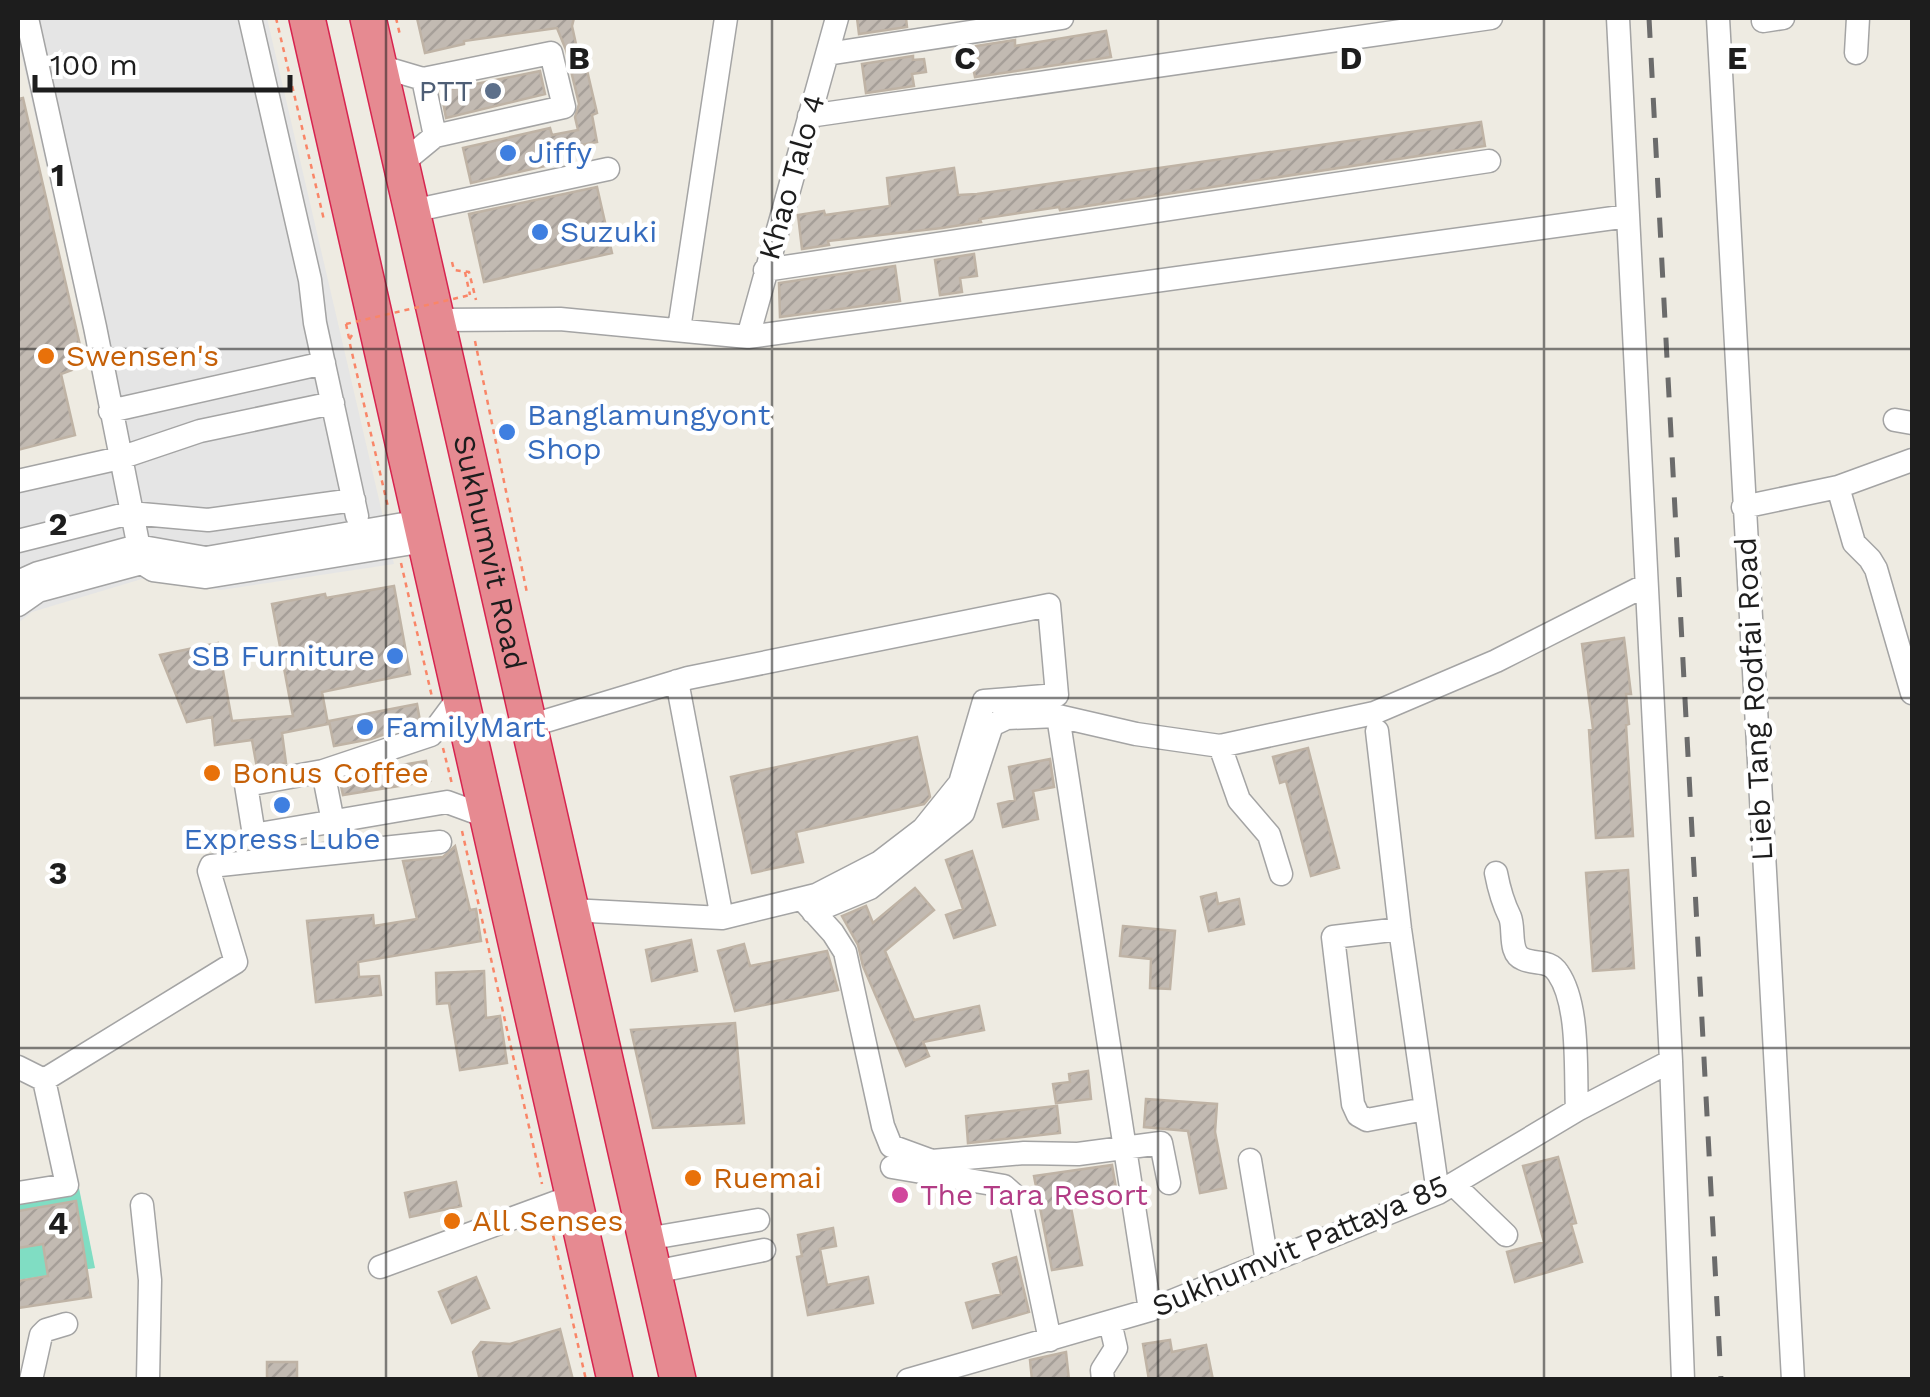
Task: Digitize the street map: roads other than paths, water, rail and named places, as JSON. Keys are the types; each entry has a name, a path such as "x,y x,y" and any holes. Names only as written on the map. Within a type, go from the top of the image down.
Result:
{"highway":[{"name":"Sukhumvit Road","path":"307,18 409,533 460,696 472,811 560,1201 615,1380"},
{"name":"Sukhumvit Road","path":"368,18 404,74 401,164 678,1380"}],"street":[{"path":"27,18 96,327 140,554 153,570 206,577 409,533"},
{"path":"18,541 130,513 208,520 356,508 310,280 250,18"},
{"path":"679,329 726,18"},
{"name":"Khao Talo 4","path":"748,337 837,18"},
{"path":"827,54 1062,18"},
{"path":"809,116 1491,18"},
{"path":"1618,18 1671,1061 1683,1380"},
{"name":"Lieb Tang Rodfai Road","path":"1718,18 1793,1380"},
{"path":"1856,53 1858,18"},
{"path":"401,164 435,136 564,108 551,54 404,74 435,136"},
{"path":"765,270 1489,162"},
{"path":"412,211 608,168"},
{"path":"436,320 560,318 748,337 1628,216"},
{"path":"110,411 324,363"},
{"path":"18,481 120,458 200,431 333,403"},
{"path":"1744,507 1838,486 1912,460"},
{"path":"1838,486 1854,543 1876,568 1912,692"},
{"path":"18,582 38,573 140,554"},
{"path":"18,605 38,591 140,554"},
{"path":"571,910 722,918 807,905 870,888 964,813 992,725 1007,718 1058,716 1136,734 1220,746 1374,713 1496,660 1646,585"},
{"path":"529,726 677,682 1048,605 1057,695 984,701 960,783 923,829 880,862 816,895 807,905"},
{"path":"677,682 722,918"},
{"path":"460,696 432,735 323,771 246,785 254,835 447,802 472,811"},
{"path":"1058,716 1150,1310"},
{"path":"1377,731 1425,1109 1446,1189 1506,1235"},
{"path":"1220,746 1239,800 1268,835 1281,874"},
{"path":"323,771 333,822"},
{"path":"44,1080 236,962 209,871 211,866 440,842"},
{"path":"1496,873 1503,906 1511,921 1516,954 1521,959 1549,964 1565,985 1572,1015 1578,1110"},
{"path":"807,905 845,952 882,1126 891,1146 932,1161 1078,1154 1161,1142 1169,1184"},
{"path":"1400,929 1333,938 1353,1104 1358,1115 1367,1120 1425,1109"},
{"name":"Sukhumvit Pattaya 85","path":"908,1380 1150,1310 1446,1189 1578,1110 1671,1061"},
{"path":"18,1067 44,1080"},
{"path":"18,1193 66,1185 44,1080"},
{"path":"1250,1160 1267,1262"},
{"path":"892,1167 1004,1186 1013,1191 1021,1202 1050,1340"},
{"path":"380,1267 560,1201"},
{"path":"142,1205 150,1280 148,1380"},
{"path":"650,1256 758,1220"},
{"path":"650,1256 764,1250"},
{"path":"1103,1380 1102,1370 1116,1348 1110,1322"},
{"path":"31,1380 41,1335 66,1324"}],"railway":[{"path":"1649,18 1721,1380"}],"place":[{"name":"PTT","path":"493,91"},
{"name":"Jiffy","path":"508,153"},
{"name":"Suzuki","path":"540,232"},
{"name":"Swensen's","path":"46,356"},
{"name":"Banglamungyont Shop","path":"507,432"},
{"name":"SB Furniture","path":"395,656"},
{"name":"FamilyMart","path":"365,727"},
{"name":"Bonus Coffee","path":"212,773"},
{"name":"Express Lube","path":"282,805"},
{"name":"Ruemai","path":"693,1178"},
{"name":"The Tara Resort","path":"900,1195"},
{"name":"All Senses","path":"452,1221"}]}
